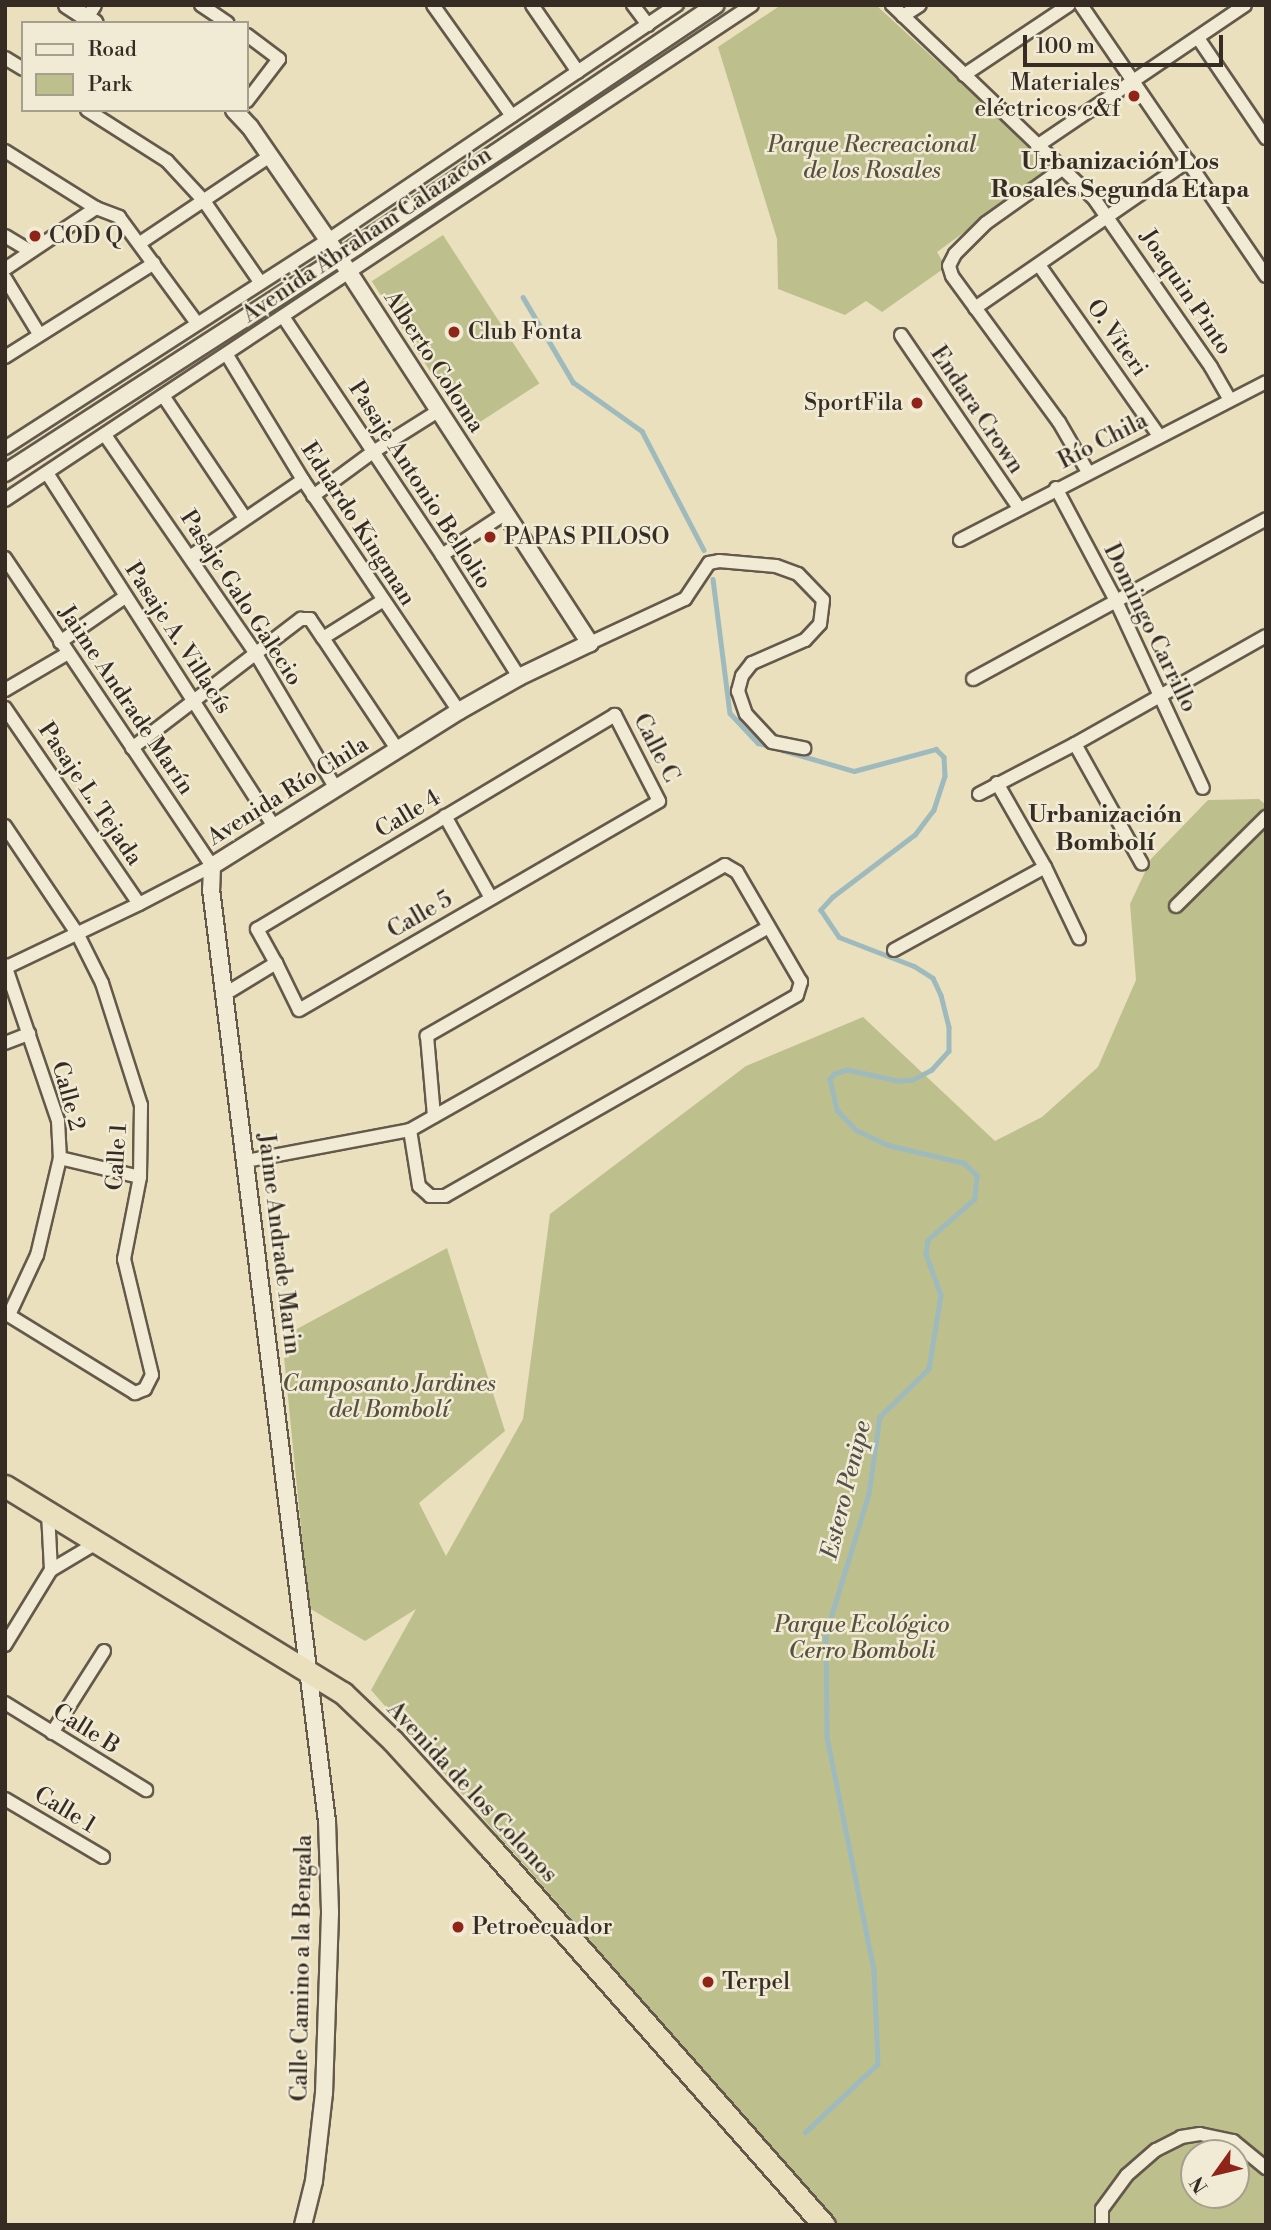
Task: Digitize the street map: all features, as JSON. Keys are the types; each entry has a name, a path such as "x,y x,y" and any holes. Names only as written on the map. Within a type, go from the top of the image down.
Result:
{"highway":[{"name":"Avenida de los Colonos","path":"5,1486 308,1669 343,1693 393,1741 824,2225"}],"street":[{"path":"67,5 93,15"},
{"path":"201,5 225,21"},
{"path":"433,5 512,116"},
{"path":"532,5 578,72"},
{"path":"633,5 648,25"},
{"name":"Avenida Abraham Calazacón","path":"5,448 328,240 677,5"},
{"name":"Avenida Abraham Calazacón","path":"5,473 340,258 715,5"},
{"name":"Avenida Abraham Calazacón","path":"5,500 284,318 752,5"},
{"name":"Joaquin Pinto","path":"892,5 1109,216 1230,400"},
{"path":"903,16 920,5"},
{"path":"964,75 1069,5"},
{"path":"1080,5 1266,276"},
{"path":"1037,146 1245,5"},
{"path":"248,36 279,59 248,98"},
{"path":"1198,38 1266,138"},
{"path":"5,58 21,68"},
{"path":"90,112 167,161 204,201 260,282"},
{"name":"Alberto Coloma","path":"241,112 340,258 590,643"},
{"path":"5,151 96,208 119,217 197,323"},
{"path":"140,243 271,156"},
{"path":"975,308 1188,161"},
{"path":"1062,169 986,223 952,260 950,271 1059,422 1088,472"},
{"path":"5,269 96,208"},
{"path":"5,236 30,251"},
{"path":"5,357 154,263"},
{"name":"O. Viteri","path":"1039,265 1159,436"},
{"path":"5,278 40,334"},
{"name":"Pasaje Antonio Bellolio","path":"284,318 442,555 519,677"},
{"name":"Endara Crown","path":"901,335 1019,508"},
{"name":"Eduardo Kingman","path":"227,355 313,496 459,711"},
{"name":"Río Chila","path":"960,540 1056,488 1266,382"},
{"path":"163,397 245,518"},
{"path":"313,496 373,452 438,411"},
{"name":"Pasaje Galo Galecio","path":"105,435 191,556 256,654 336,789"},
{"name":"Pasaje A. Villacís","path":"47,473 274,827"},
{"path":"191,556 303,480"},
{"name":"Domingo Carrillo","path":"1056,488 1115,601 1203,788"},
{"path":"442,555 506,513"},
{"path":"973,679 1266,519"},
{"name":"Jaime Andrade Marín","path":"5,558 212,866"},
{"path":"590,643 685,599 709,563 719,561 776,566 798,574 823,600 820,624 805,640 752,663 741,676 738,691 746,714 772,742 804,748"},
{"path":"5,690 64,647 125,597"},
{"path":"323,638 382,601"},
{"path":"132,748 305,618 312,621 397,749"},
{"path":"979,794 1075,744 1266,636"},
{"name":"Avenida Río Chila","path":"6,966 139,904 212,866 459,711 519,677 590,643"},
{"name":"Pasaje L. Tejada","path":"5,708 139,904"},
{"name":"Calle C","path":"615,715 659,800"},
{"name":"Calle 4","path":"276,963 257,929 615,715"},
{"path":"1075,744 1142,864"},
{"path":"997,783 1045,867 1079,938"},
{"name":"Calle 5","path":"276,963 299,1010 659,800"},
{"path":"445,816 491,898"},
{"path":"1176,906 1266,817"},
{"name":"Calle 1","path":"5,825 77,933 102,983 141,1105 140,1177 124,1259 152,1375 145,1389 135,1393 7,1314"},
{"path":"410,1130 419,1186 430,1196 445,1196 797,995 801,982 767,928 737,872 725,865 427,1036 434,1116"},
{"name":"Jaime Andrade Marin","path":"212,866 225,995 308,1669"},
{"path":"894,950 1045,867"},
{"path":"246,1161 410,1130 767,928"},
{"path":"225,995 276,963"},
{"name":"Calle 2","path":"6,966 58,1121 60,1158 37,1255 7,1314"},
{"path":"5,1044 29,1034"},
{"path":"60,1158 140,1177"},
{"path":"48,1513 51,1570"},
{"path":"5,1645 51,1570 98,1542"},
{"path":"51,1733 104,1651"},
{"name":"Calle Camino a la Bengala","path":"303,2225 314,2181 324,2093 330,1913 327,1821 308,1669"},
{"name":"Calle B","path":"5,1703 146,1790"},
{"name":"Calle 1","path":"5,1799 103,1857"},
{"path":"1101,2225 1102,2209 1127,2175 1156,2150 1181,2137 1200,2134 1233,2141 1266,2168"}],"green space":[{"name":"Parque Recreacional de los Rosales","path":"781,5 876,5 1053,168 937,252 946,267 882,312 866,301 845,315 778,289 777,239 718,47"},
{"name":"Club Fonta","path":"443,235 539,383 468,430 372,281"},
{"name":"Parque Ecológico Cerro Bomboli","path":"1259,799 1266,805 1266,2225 839,2225 371,1690 416,1609 365,1641 309,1608 282,1337 447,1248 505,1431 419,1503 446,1556 523,1419 550,1214 746,1066 863,1017 995,1141 1042,1117 1098,1067 1136,980 1130,904 1151,859 1208,800"}],"waterway":[{"name":"Estero Penipe","path":"523,297 573,382 642,431 704,550"},
{"name":"Estero Penipe","path":"713,579 730,713 758,743 770,746"},
{"name":"Estero Penipe","path":"782,750 854,771 936,749 944,757 945,776 934,810 915,835 833,897 821,910 839,937 914,966 933,978 941,995 949,1027 949,1051 932,1070 913,1080 897,1081 847,1070 830,1079 837,1110 856,1130 888,1145 964,1163 977,1175 975,1199 928,1240 926,1254 941,1295 929,1369 880,1417 869,1494 826,1635 827,1737 874,1971 878,2064 805,2133"}],"place":[{"name":"Materiales eléctricos c&f","path":"1134,96"},
{"name":"COD Q","path":"35,236"},
{"name":"Club Fonta","path":"454,332"},
{"name":"SportFila","path":"917,403"},
{"name":"PAPAS PILOSO","path":"490,537"},
{"name":"Petroecuador","path":"458,1927"},
{"name":"Terpel","path":"708,1982"}],"district":[{"name":"Urbanización Los Rosales Segunda Etapa","path":"1120,177"},
{"name":"Urbanización Bombolí","path":"1105,830"}],"park label":[{"name":"Camposanto Jardines del Bombolí","path":"389,1397"}]}
